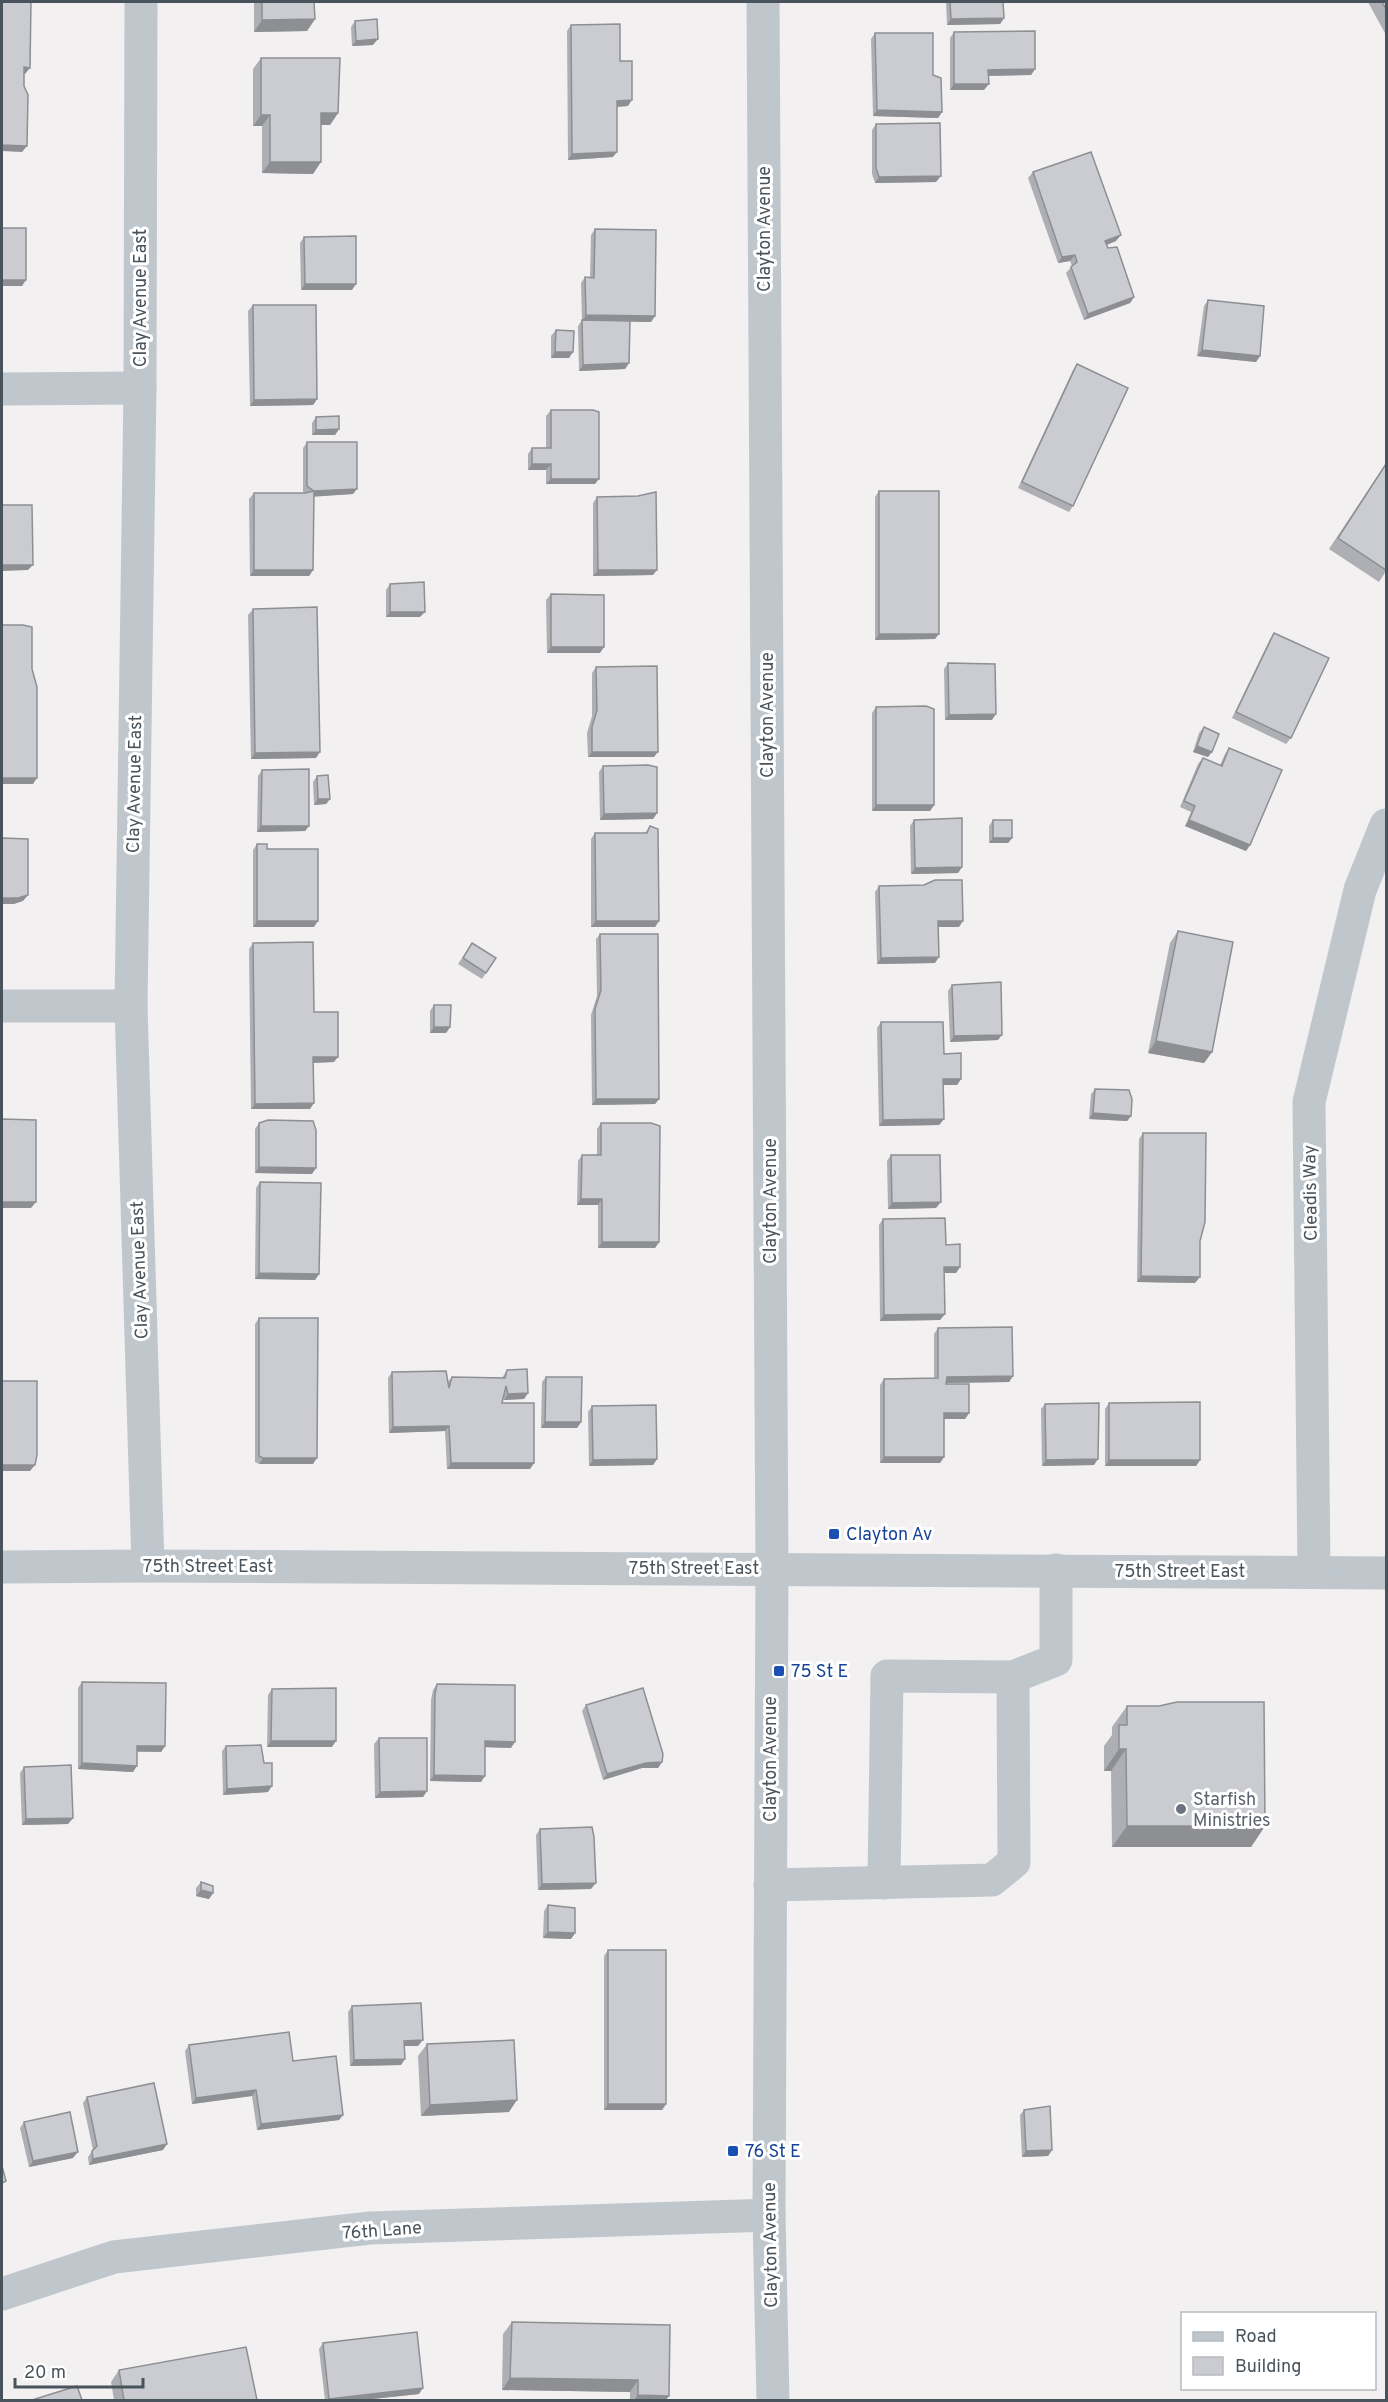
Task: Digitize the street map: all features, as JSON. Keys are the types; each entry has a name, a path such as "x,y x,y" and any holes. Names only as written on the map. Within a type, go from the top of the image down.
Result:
{"street":[{"name":"Clay Avenue East","path":"141,2 140,388 131,1006 148,1566"},
{"name":"Clayton Avenue","path":"763,2 771,1569 769,2215 773,2400"},
{"path":"2,389 140,388"},
{"name":"Cleadis Way","path":"1314,1572 1309,1102 1360,890 1386,825"},
{"path":"2,1006 131,1006"},
{"name":"75th Street East","path":"2,1568 148,1566 1386,1573"},
{"path":"884,1883 887,1676 1013,1677 1056,1660 1056,1570"},
{"path":"770,1885 992,1880 1014,1862 1013,1677"},
{"name":"76th Lane","path":"2,2294 114,2257 370,2228 769,2215"}],"building":[{"path":"2,2 31,2 30,68 24,67 24,86 28,95 27,146 2,145"},
{"path":"262,2 314,2 315,19 262,20"},
{"path":"950,2 1003,2 1004,18 951,19"},
{"path":"377,19 378,39 356,41 355,21"},
{"path":"620,24 620,61 632,61 632,100 617,101 617,152 572,154 571,25"},
{"path":"1035,31 1035,69 988,70 989,84 954,84 954,32"},
{"path":"875,33 933,33 933,75 941,78 942,112 877,110"},
{"path":"261,58 340,58 338,113 321,113 321,162 270,162 270,115 261,115"},
{"path":"940,123 941,176 879,177 876,168 876,124"},
{"path":"1091,152 1121,235 1105,241 1108,248 1117,247 1134,297 1088,314 1071,267 1077,262 1075,255 1062,257 1033,172"},
{"path":"2,228 26,228 26,280 2,280"},
{"path":"595,229 656,230 655,316 586,315 585,277 594,278"},
{"path":"356,236 356,284 305,284 304,237"},
{"path":"1208,300 1264,306 1260,356 1202,350"},
{"path":"253,305 316,305 317,399 254,400"},
{"path":"582,320 630,321 629,363 583,365"},
{"path":"556,330 574,331 573,352 555,352"},
{"path":"1077,364 1128,388 1073,506 1022,482"},
{"path":"551,410 599,412 599,479 551,479 551,464 532,464 532,448 551,448"},
{"path":"339,416 339,429 316,430 316,417"},
{"path":"307,442 357,442 357,489 314,491 307,486"},
{"path":"1386,464 1386,570 1338,538"},
{"path":"314,491 313,570 254,570 254,493"},
{"path":"879,491 939,491 939,634 879,634"},
{"path":"656,492 657,570 598,570 597,497 638,496"},
{"path":"2,505 32,505 33,565 2,565"},
{"path":"424,582 425,612 390,612 390,584"},
{"path":"551,594 604,595 604,647 551,647"},
{"path":"317,607 320,752 255,753 253,609"},
{"path":"2,625 32,627 32,669 37,687 37,778 2,778"},
{"path":"1274,633 1329,658 1291,738 1236,712"},
{"path":"948,663 995,664 996,714 949,715"},
{"path":"657,666 658,752 592,752 592,727 597,710 596,667"},
{"path":"926,706 934,709 934,805 876,805 876,707"},
{"path":"1204,727 1219,734 1212,752 1197,746"},
{"path":"1229,748 1282,770 1250,845 1189,820 1195,806 1184,801 1203,758 1222,766"},
{"path":"648,765 657,767 657,813 604,814 603,766"},
{"path":"309,769 309,826 261,826 262,770"},
{"path":"328,775 330,799 318,799 317,776"},
{"path":"962,818 962,867 915,868 914,820"},
{"path":"993,820 1012,820 1012,838 993,838"},
{"path":"650,826 658,829 659,921 596,921 595,833 647,833"},
{"path":"2,838 28,839 28,895 18,898 2,898"},
{"path":"257,844 267,844 267,849 318,849 318,921 257,921"},
{"path":"935,880 962,880 963,921 938,921 939,957 881,958 879,886 924,885"},
{"path":"1178,931 1233,942 1212,1052 1156,1041"},
{"path":"600,934 658,934 659,1099 596,1099 595,1009 601,990"},
{"path":"313,942 314,1012 338,1012 338,1057 313,1057 314,1103 255,1104 253,943"},
{"path":"472,943 496,958 486,973 463,958"},
{"path":"1001,982 1002,1035 954,1036 952,985"},
{"path":"434,1005 451,1005 450,1027 434,1027"},
{"path":"881,1022 943,1022 944,1054 961,1053 961,1079 943,1079 944,1119 883,1120"},
{"path":"1095,1089 1129,1090 1132,1099 1131,1116 1093,1113"},
{"path":"2,1119 36,1120 36,1202 2,1202"},
{"path":"268,1120 313,1121 316,1130 316,1168 259,1167 259,1123"},
{"path":"601,1123 651,1123 660,1126 659,1242 602,1242 602,1199 581,1199 582,1155 601,1155"},
{"path":"1143,1133 1206,1133 1205,1222 1200,1241 1200,1277 1141,1276"},
{"path":"891,1155 940,1155 941,1202 892,1203"},
{"path":"260,1182 321,1183 319,1274 259,1273"},
{"path":"945,1218 946,1245 960,1244 960,1267 944,1267 945,1314 884,1315 883,1219"},
{"path":"259,1318 318,1318 317,1458 263,1458 259,1456"},
{"path":"1012,1327 1013,1376 947,1377 946,1384 969,1384 969,1413 944,1413 944,1457 884,1457 884,1379 938,1378 938,1328"},
{"path":"527,1369 528,1393 508,1394 506,1386 502,1403 534,1403 534,1463 451,1463 449,1426 393,1427 392,1372 446,1371 449,1388 452,1377 505,1378 507,1370"},
{"path":"546,1377 582,1377 581,1422 545,1422"},
{"path":"2,1381 37,1381 35,1465 2,1465"},
{"path":"1200,1402 1200,1460 1109,1460 1109,1403"},
{"path":"1099,1403 1098,1459 1046,1460 1045,1404"},
{"path":"656,1405 657,1459 593,1460 592,1406"},
{"path":"82,1682 166,1683 165,1746 137,1746 137,1766 82,1763"},
{"path":"437,1684 515,1685 515,1742 485,1741 485,1776 434,1775"},
{"path":"336,1688 336,1741 271,1741 272,1689"},
{"path":"643,1688 663,1754 662,1762 646,1763 607,1774 586,1705"},
{"name":"Starfish Ministries","path":"1177,1702 1264,1702 1265,1826 1127,1826 1126,1749 1119,1749 1119,1725 1127,1725 1127,1706 1159,1706"},
{"path":"379,1738 427,1738 427,1791 380,1792"},
{"path":"261,1745 264,1763 272,1763 272,1786 227,1789 226,1746"},
{"path":"71,1765 73,1818 26,1819 24,1767"},
{"path":"592,1827 596,1883 542,1884 540,1829"},
{"path":"201,1882 213,1886 213,1893 201,1890"},
{"path":"548,1905 575,1908 575,1933 548,1932"},
{"path":"608,1950 666,1950 666,2104 608,2104"},
{"path":"421,2003 423,2040 404,2041 405,2059 354,2060 352,2006"},
{"path":"289,2032 293,2061 336,2056 343,2115 261,2124 256,2090 196,2098 189,2045"},
{"path":"514,2040 517,2100 430,2105 427,2044"},
{"path":"154,2083 167,2144 93,2159 92,2151 97,2146 87,2097"},
{"path":"1050,2106 1052,2150 1026,2151 1024,2110"},
{"path":"70,2112 78,2152 33,2161 24,2122"},
{"path":"2,2166 6,2181 2,2183"},
{"path":"512,2322 670,2325 669,2396 638,2395 638,2380 510,2378"},
{"path":"417,2332 423,2388 329,2399 323,2343"},
{"path":"246,2347 257,2400 124,2400 119,2370"},
{"path":"77,2386 82,2400 32,2400"}],"place":[{"name":"Clayton Av","path":"834,1534"},
{"name":"75 St E","path":"779,1671"},
{"name":"Starfish Ministries","path":"1181,1809"},
{"name":"76 St E","path":"733,2151"}]}
